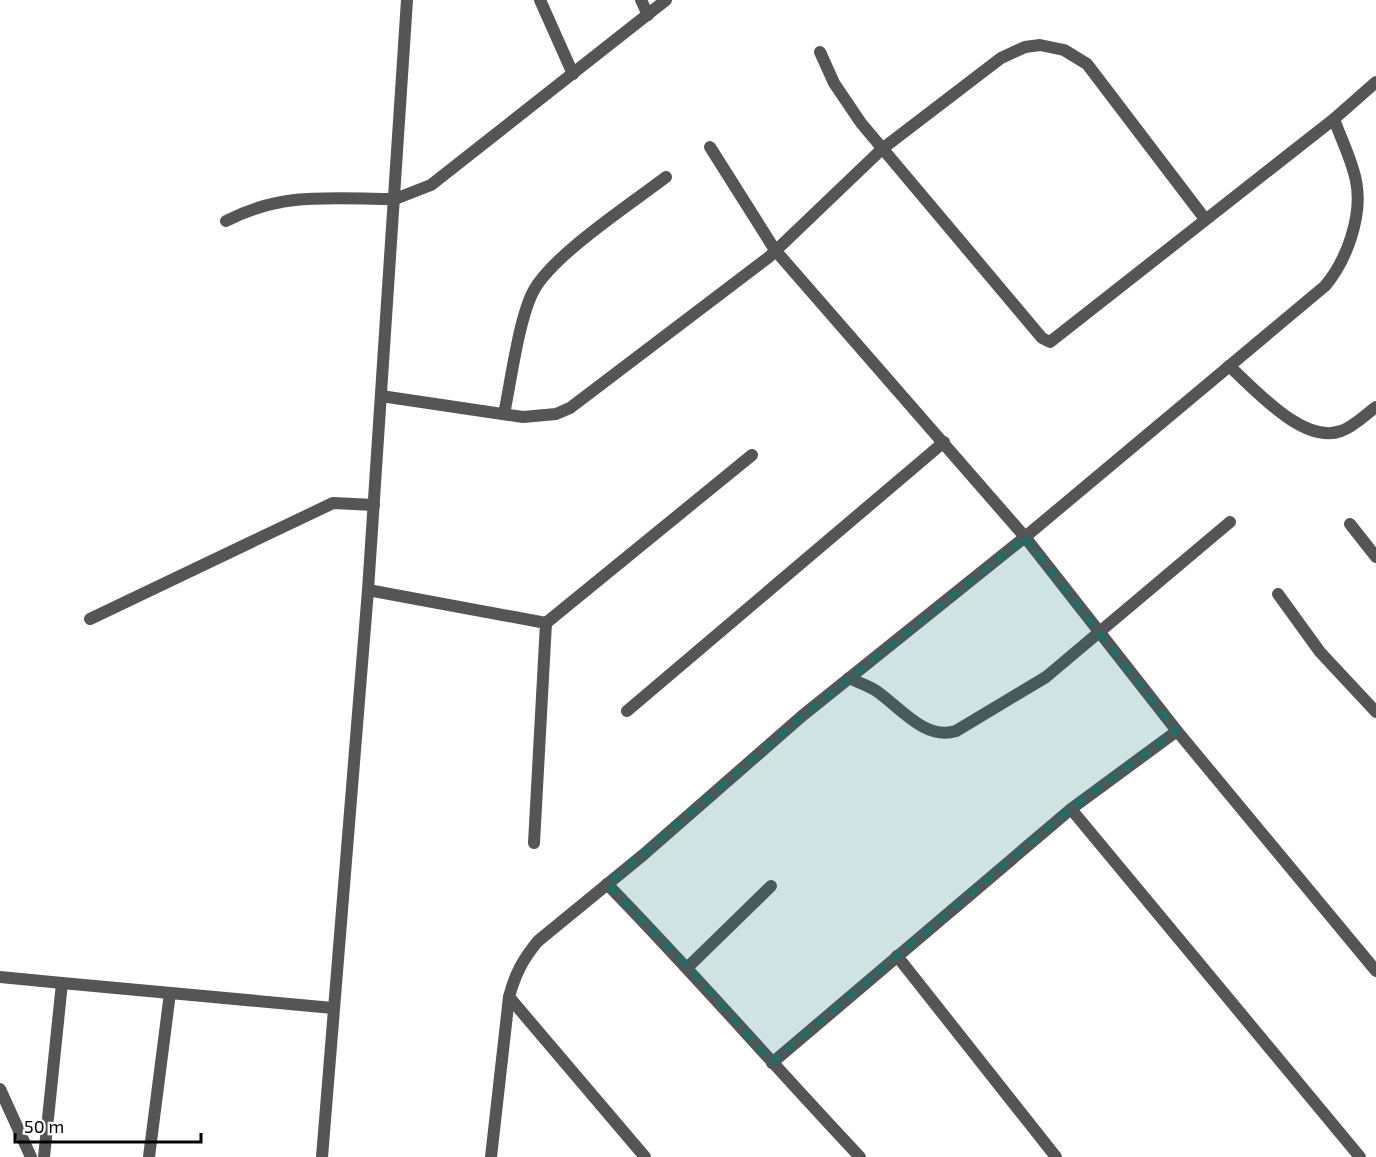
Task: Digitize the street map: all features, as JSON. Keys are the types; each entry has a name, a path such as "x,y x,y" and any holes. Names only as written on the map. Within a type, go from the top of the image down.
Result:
{"street":[{"path":"322,1157 368,590 407,0"},
{"path":"540,0 573,74"},
{"path":"641,0 648,15"},
{"path":"226,221 250,208 285,200 395,199 431,185 666,0"},
{"path":"381,396 539,417 556,414 570,408 775,250 882,149 1001,58 1025,47 1052,47 1077,56 1087,64 1205,219"},
{"path":"820,52 847,104 882,149 1042,338 1050,342 1334,119 1376,82"},
{"path":"491,1157 509,997 516,972 538,941 849,678 1025,537 1325,286 1341,264 1353,227 1357,192 1354,174 1334,119"},
{"path":"710,147 775,250 1025,537 1177,731 1376,971"},
{"path":"504,414 527,310 541,279 561,258 666,177"},
{"path":"1229,366 1290,420 1316,432 1330,434 1343,431 1376,407"},
{"path":"627,711 944,442"},
{"path":"534,843 546,623 752,455"},
{"path":"90,619 320,508 333,503 374,506"},
{"path":"849,678 875,690 906,717 936,731 951,732 1033,686 1230,522"},
{"path":"1350,524 1376,557"},
{"path":"368,590 546,623"},
{"path":"1278,594 1320,652 1376,712"},
{"path":"772,1063 1071,809 1177,731"},
{"path":"1071,809 1360,1157"},
{"path":"607,884 688,967 772,1063 860,1157"},
{"path":"688,967 771,886"},
{"path":"897,956 1056,1157"},
{"path":"0,977 333,1008"},
{"path":"45,1157 62,983"},
{"path":"150,1157 170,993"},
{"path":"509,997 645,1157"},
{"path":"0,1089 31,1157"}],"highlighted area":[{"path":"1025,537 1177,731 1071,809 772,1063 688,967 607,884 802,716"}]}
